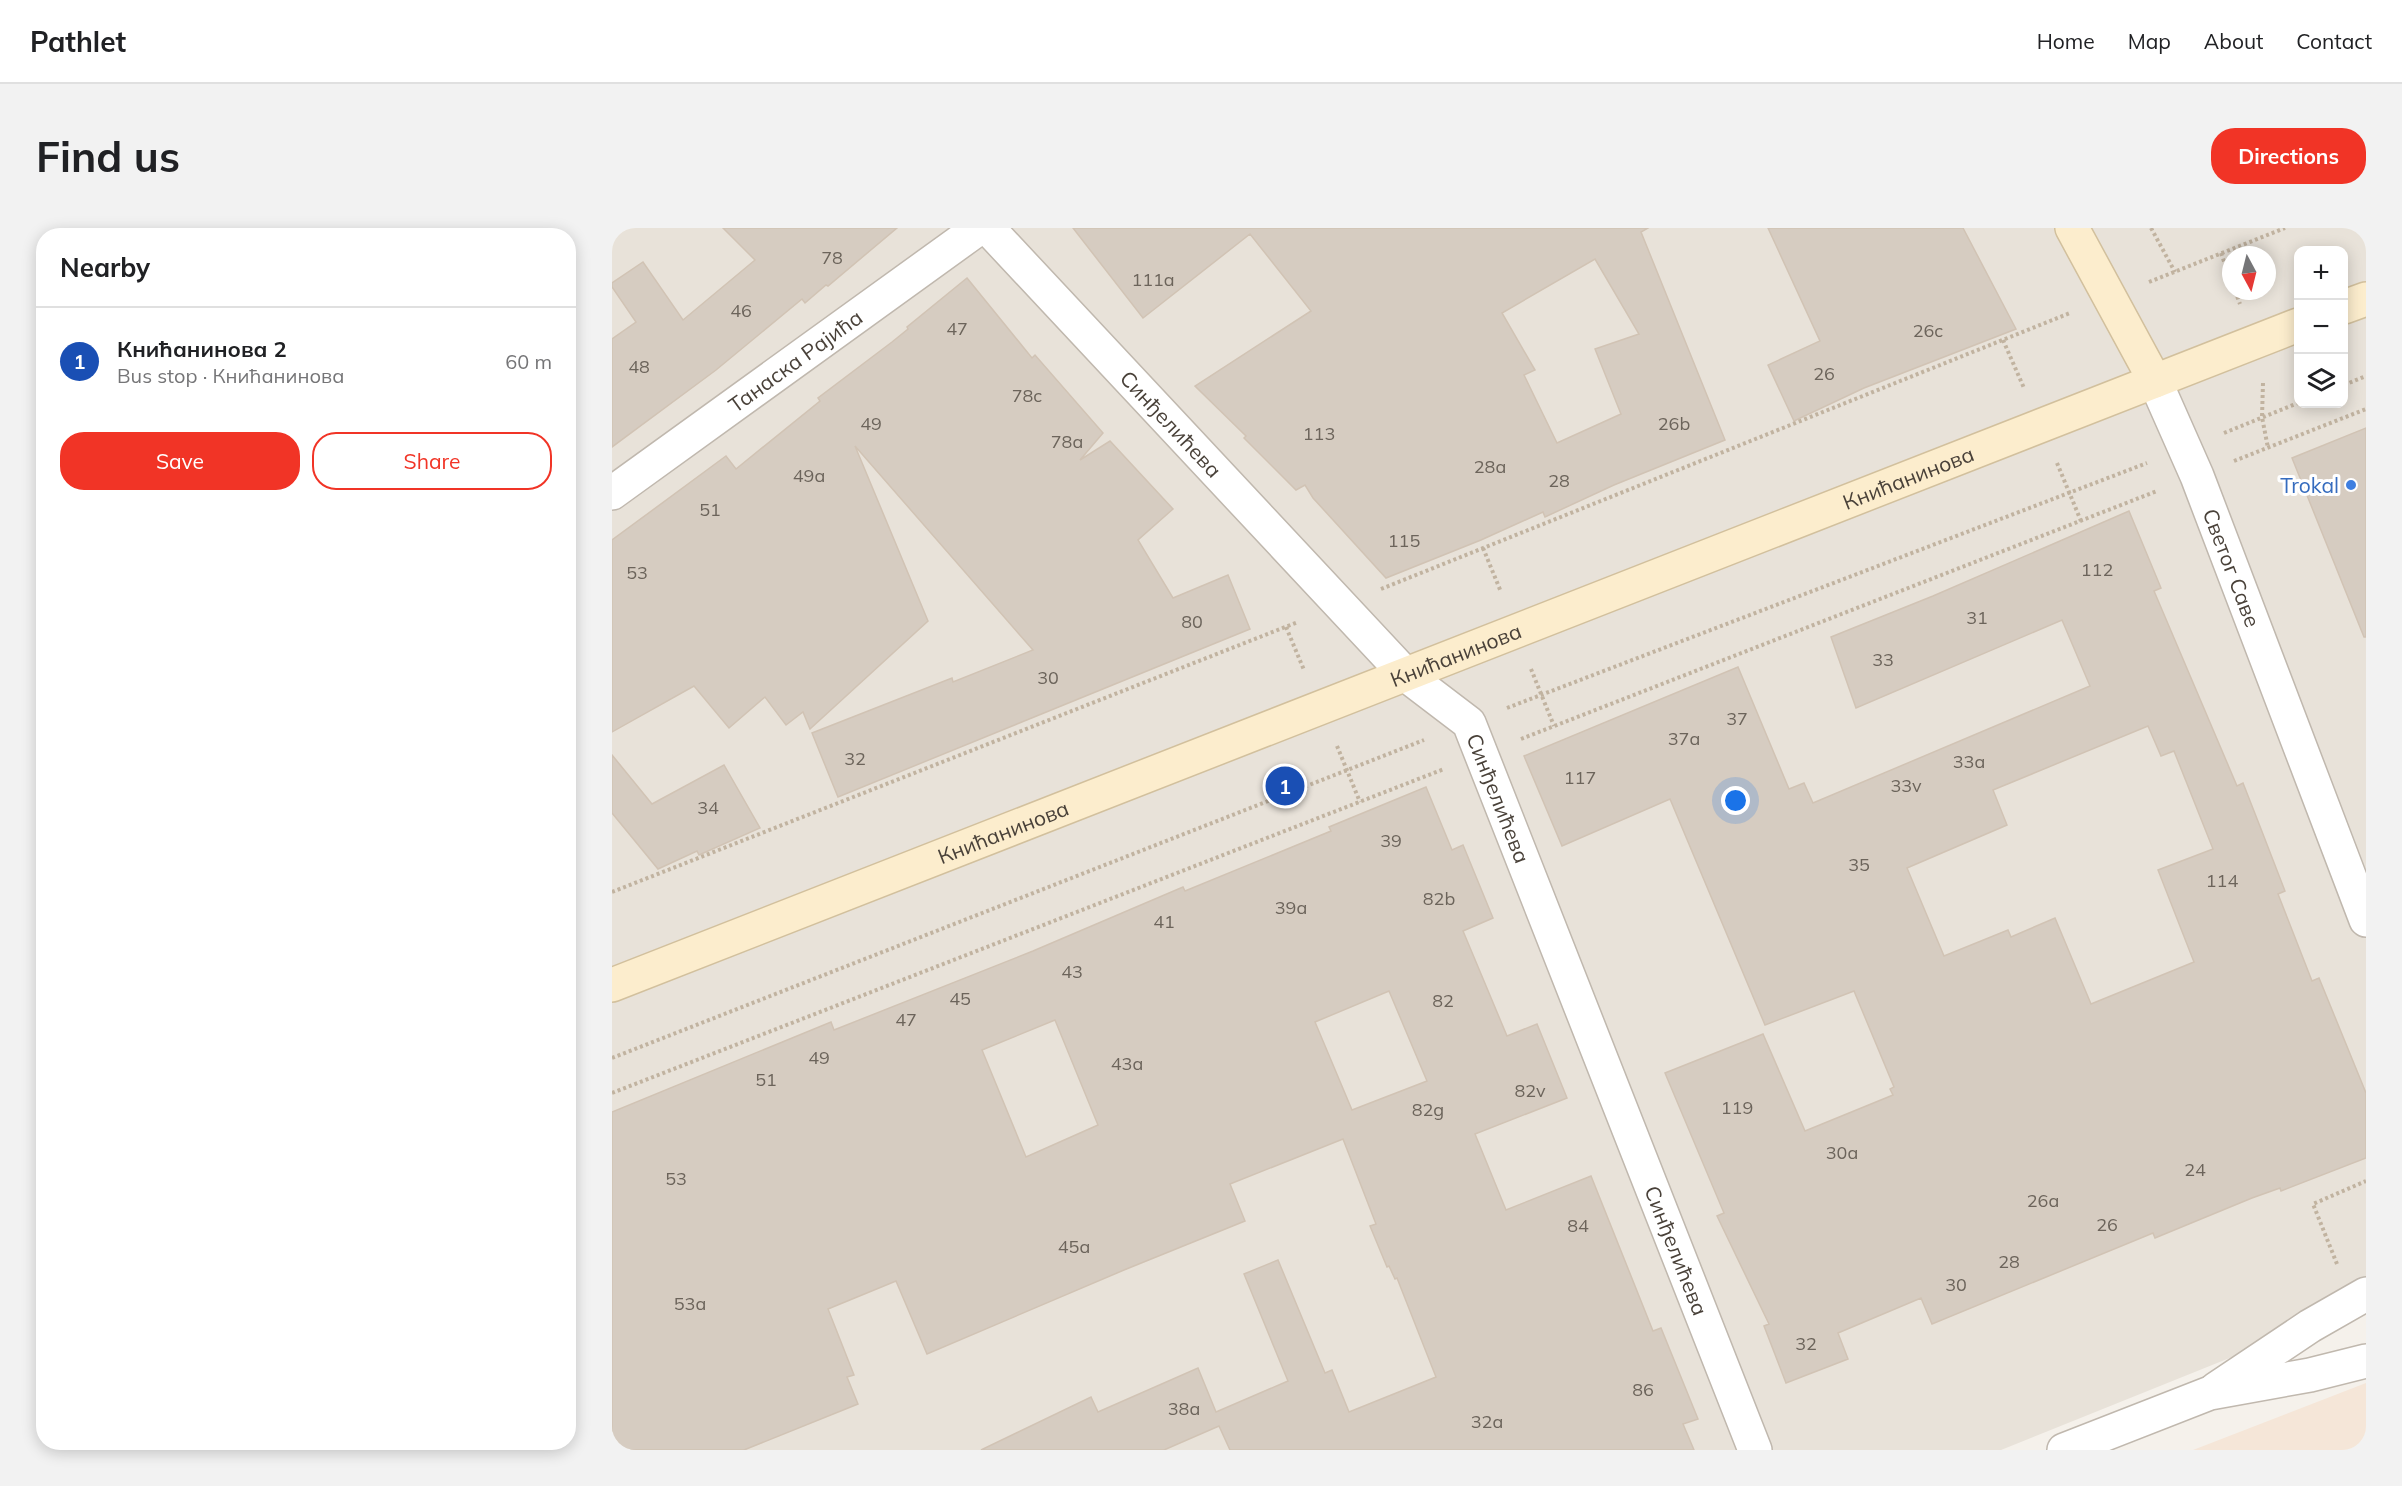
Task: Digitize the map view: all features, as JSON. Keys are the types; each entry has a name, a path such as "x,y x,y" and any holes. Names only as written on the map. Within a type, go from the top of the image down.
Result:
{"main road":[{"name":"Светог Саве","path":"2072,228 2155,381"},
{"path":"2348,305 2366,299"},
{"name":"Книћанинова","path":"612,985 2294,327"}],"street":[{"name":"Танаска Рајића","path":"612,493 979,228"},
{"name":"Синђелићева","path":"988,228 1406,675 1469,723 1755,1450"},
{"name":"Светог Саве","path":"2155,381 2197,476 2366,920"},
{"path":"2210,1393 2236,1373 2359,1298"},
{"path":"2064,1450 2210,1393 2310,1375 2366,1361"}],"path":[{"path":"2151,228 2175,272"},
{"path":"612,892 2285,228"},
{"path":"2348,383 2366,376"},
{"path":"2359,1298 2313,1204 2366,1181"}],"shaded area":[{"path":"612,228 2366,228 2366,1303 2001,1450 612,1450"},
{"path":"2366,1383 2366,1450 2193,1450"}],"building":[{"path":"723,228 897,228 828,286 826,285 805,303 802,299 716,370 612,447 612,339 636,322 612,287 612,283 643,262 683,320 755,260"},
{"path":"1073,228 1648,228 1641,232 1725,440 1614,485 1545,517 1543,512 1386,578 1313,498 1305,485 1296,490 1195,386 1311,311 1250,234 1143,318","holes":["1595,259 1639,334 1595,349 1621,414 1557,443 1524,375 1535,370 1502,313"]},
{"path":"1768,228 1963,228 2016,329 1864,388 1794,421 1768,365 1820,341"},
{"path":"967,278 1032,358 1035,355 1103,433 1080,460 1110,441 1173,509 1138,540 1173,598 1228,575 1250,629 838,797 812,733 952,678 953,682 1033,650 855,446 928,621 810,729 803,712 786,725 765,697 729,728 694,686 612,732 612,540 726,456 736,469 820,401 818,398 892,342"},
{"path":"2366,428 2366,637 2364,637 2292,458"},
{"path":"2129,511 2161,588 2154,591 2237,786 2243,783 2261,829 2285,891 2278,894 2312,981 2319,978 2366,1093 2366,1158 2281,1191 2280,1188 2252,1198 2155,1238 2153,1233 1932,1324 1921,1298 1838,1333 1848,1359 1786,1383 1764,1326 1769,1324 1717,1216 1724,1213 1665,1073 1763,1034 1805,1131 1893,1095 1890,1089 1894,1087 1854,991 1765,1025 1670,799 1562,846 1524,756 1738,667 1789,789 1804,783 1813,803 2090,686 2062,620 1856,708 1831,637 1933,596","holes":["2148,726 2161,756 2174,751 2213,849 2158,870 2194,962 2091,1004 2055,918 2011,937 2008,930 1944,956 1907,868 2007,825 1993,790"]},
{"path":"612,755 652,804 724,765 760,828 699,855 697,851 658,869 612,813"},
{"path":"1426,787 1452,850 1463,845 1493,918 1463,931 1507,1036 1537,1024 1567,1098 1475,1134 1506,1210 1591,1176 1653,1331 1661,1328 1698,1419 1683,1424 1694,1450 1230,1450 1219,1426 1164,1450 981,1450 1091,1397 1098,1412 1198,1368 1216,1412 1288,1381 1244,1274 1278,1260 1325,1373 1332,1370 1349,1412 1436,1377 1397,1278 1395,1279 1389,1266 1387,1267 1370,1226 1376,1224 1343,1139 1230,1184 1245,1221 927,1354 896,1281 828,1309 854,1375 847,1377 858,1404 744,1450 612,1450 612,1112 831,1022 834,1030 1033,951 1183,887 1185,891 1331,831 1329,827","holes":["1389,991 1427,1081 1352,1110 1315,1022","1055,1020 1098,1125 1026,1157 982,1050"]}],"place":[{"name":"Trokal","path":"2351,485"},
{"name":"Книћанинова 2","path":"1285,786"}]}
